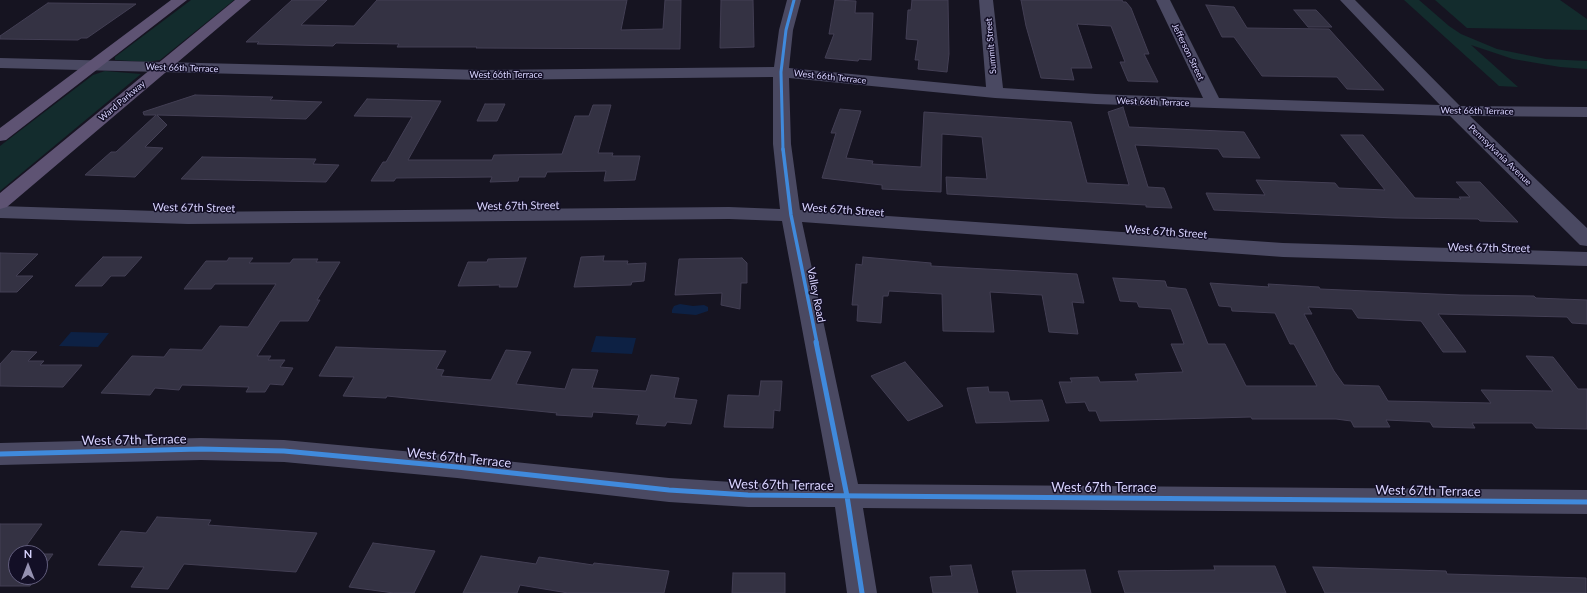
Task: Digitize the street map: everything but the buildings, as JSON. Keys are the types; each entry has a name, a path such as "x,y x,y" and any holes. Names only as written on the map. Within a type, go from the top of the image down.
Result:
{"main road":[{"path":"0,136 180,0"},
{"name":"Ward Parkway","path":"0,203 244,0"}],"street":[{"name":"Valley Road","path":"794,0 786,30 781,72 782,144 791,215 847,496 862,593"},
{"name":"Summit Street","path":"986,0 995,93"},
{"name":"Jefferson Street","path":"1163,0 1214,104"},
{"name":"Pennsylvania Avenue","path":"1347,0 1455,111 1587,240"},
{"name":"West 66th Terrace","path":"0,62 163,68 482,75 616,75 781,72 995,93 1214,104 1455,111 1587,112"},
{"name":"West 67th Street","path":"0,212 188,218 649,213 791,215 1283,250 1510,258 1587,258"},
{"name":"West 67th Terrace","path":"0,454 201,449 284,451 457,467 670,490 748,495 1587,502"}],"green space":[{"path":"191,0 234,0 160,60 147,62 115,60 115,57"},
{"path":"1404,0 1419,0 1449,26 1461,34 1497,49 1546,59 1587,61 1587,69 1560,67 1513,59 1471,45 1518,87 1499,86"},
{"path":"1435,0 1560,0 1587,19 1587,30 1467,28"},
{"path":"105,71 141,74 0,191 0,146 93,75"}],"water":[{"path":"680,304 693,306 704,305 708,307 708,311 696,315 672,313 674,306"},
{"path":"71,332 109,333 98,347 59,346"},
{"path":"596,336 636,338 632,354 591,352"}],"cycle path":[{"path":"794,0 786,30 781,72 782,144 791,215 847,496 862,593"},
{"path":"0,454 201,449 284,451 457,467 669,490 748,495 1587,502"}]}
